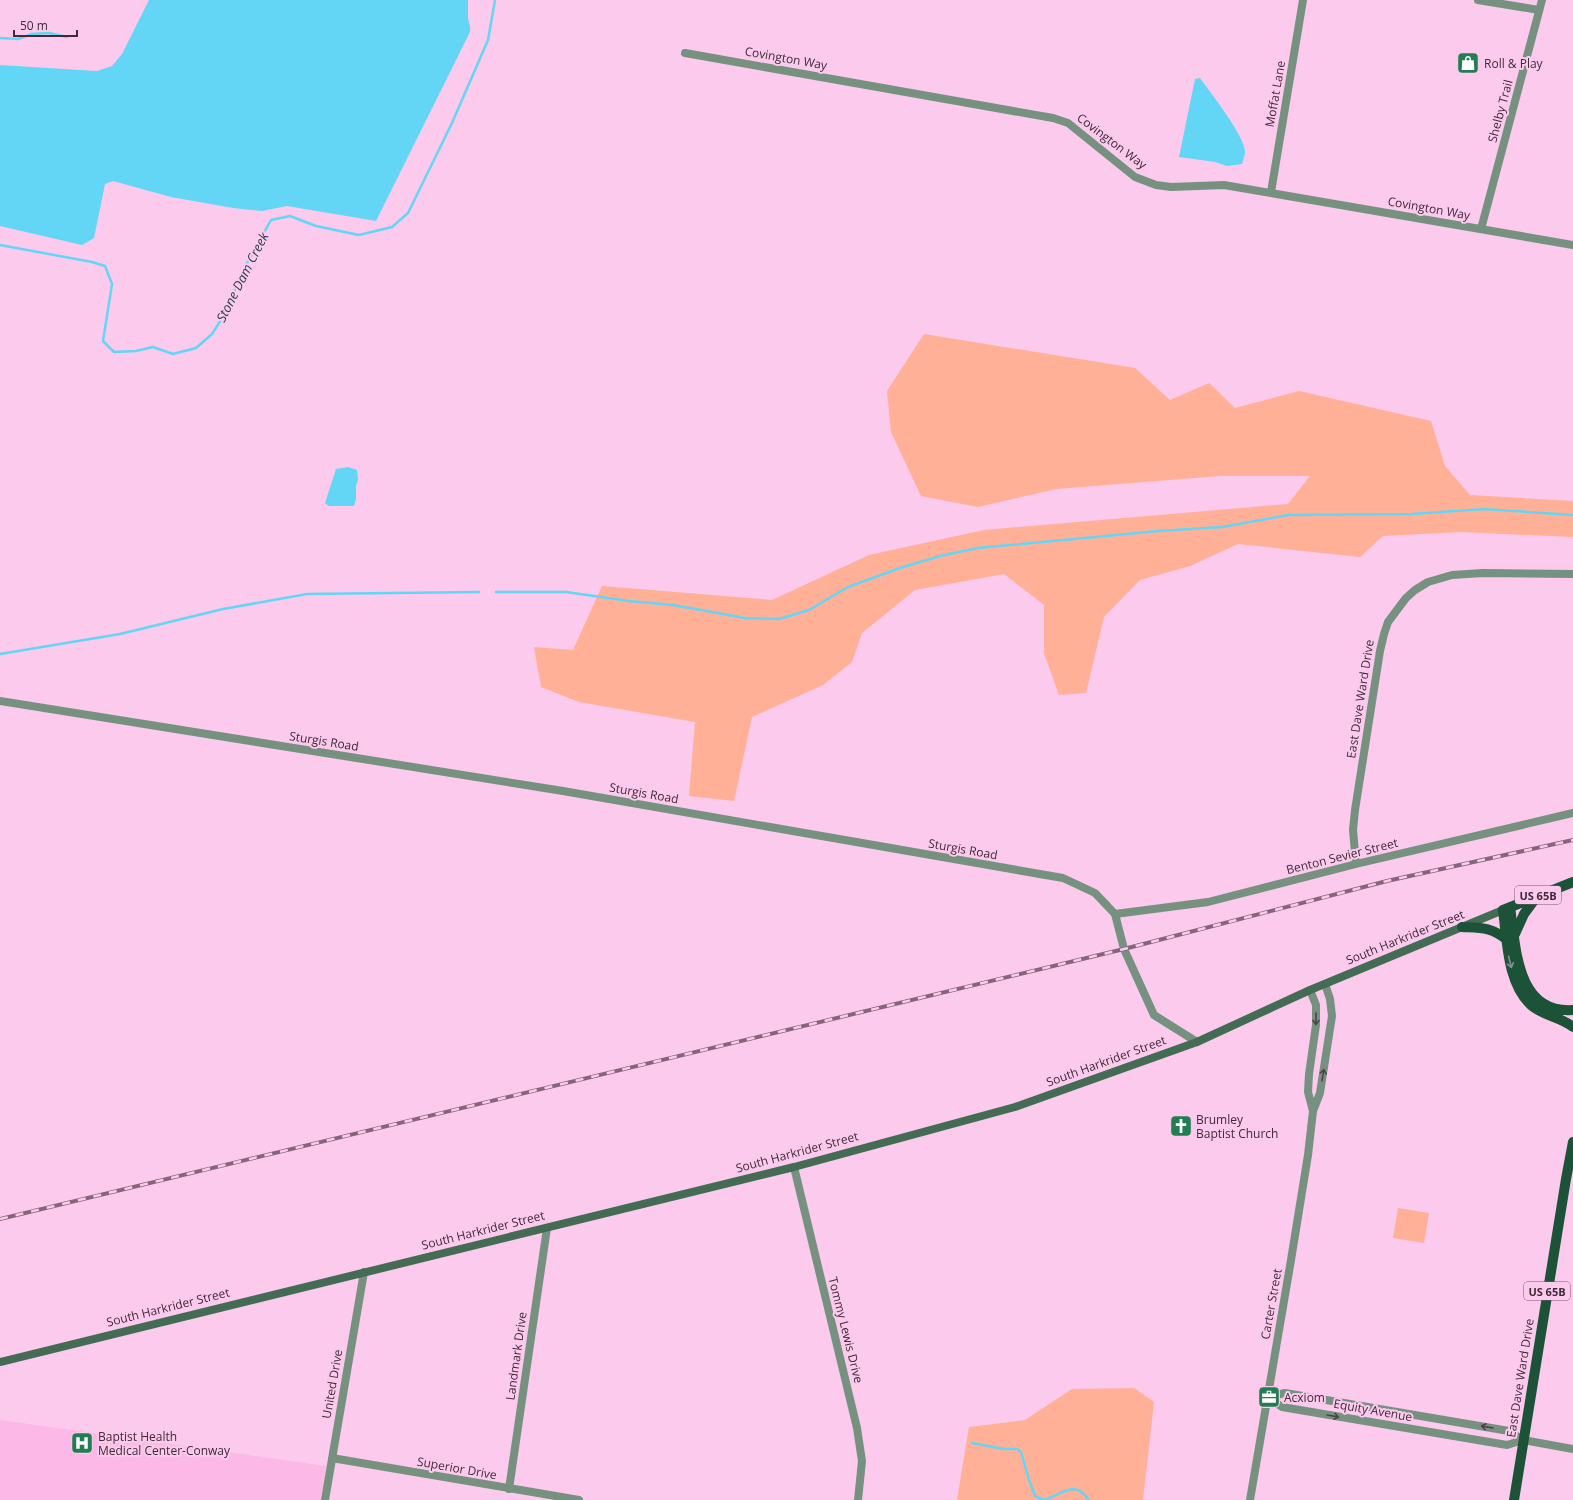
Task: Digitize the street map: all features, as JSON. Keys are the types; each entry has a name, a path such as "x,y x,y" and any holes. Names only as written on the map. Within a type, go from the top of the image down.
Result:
{"main road":[{"name":"South Harkrider Street","path":"0,1362 794,1168 1015,1108 1197,1042 1324,984 1539,894 1573,882"},
{"path":"1539,894 1524,914 1511,938 1509,959 1521,992 1532,1006 1550,1015 1565,1020 1573,1027"},
{"path":"1507,908 1511,938 1525,982 1534,996 1547,1006 1562,1010 1573,1010"},
{"path":"1462,927 1492,930 1511,938"},
{"name":"East Dave Ward Drive","path":"1514,1500 1573,1142"}],"street":[{"name":"Moffat Lane","path":"1271,192 1303,0"},
{"path":"1478,0 1539,10"},
{"name":"Shelby Trail","path":"1481,229 1542,0"},
{"name":"Covington Way","path":"685,53 1053,118 1068,123 1135,177 1156,185 1171,187 1224,185 1573,245"},
{"name":"East Dave Ward Drive","path":"1356,864 1353,830 1355,810 1380,651 1388,624 1397,609 1416,590 1428,582 1452,575 1483,573 1573,574"},
{"name":"Sturgis Road","path":"0,701 562,791 1063,878 1095,893 1114,914 1124,949 1154,1015 1197,1042"},
{"name":"Benton Sevier Street","path":"1114,914 1208,902 1356,864 1573,813"},
{"name":"Carter Street","path":"1250,1500 1291,1260 1308,1155 1313,1111 1320,1094 1332,1016 1330,999 1324,984"},
{"name":"Carter Street","path":"1310,990 1316,1005 1316,1025 1308,1092 1313,1111"},
{"name":"Tommy Lewis Drive","path":"794,1168 857,1428 862,1462 858,1500"},
{"name":"Landmark Drive","path":"509,1489 547,1228"},
{"name":"United Drive","path":"325,1500 364,1272"},
{"name":"Equity Avenue","path":"1267,1397 1285,1393 1509,1431 1523,1440 1573,1449"},
{"name":"Equity Avenue","path":"1267,1397 1282,1407 1416,1430 1507,1445 1523,1440"},
{"name":"Superior Drive","path":"332,1458 579,1500"}],"shaded area":[{"path":"924,334 1135,368 1170,400 1209,383 1235,408 1299,391 1431,421 1445,466 1470,495 1573,501 1573,537 1461,532 1383,536 1360,557 1238,544 1190,566 1140,580 1104,617 1086,693 1059,695 1044,653 1044,605 1004,574 915,590 862,633 852,662 823,685 752,717 734,801 689,796 695,722 579,702 541,687 534,647 573,650 602,586 772,600 869,555 984,530 1288,504 1310,476 1220,476 1056,489 978,507 921,496 891,432 887,391"},
{"path":"1398,1208 1429,1213 1424,1243 1393,1238"},
{"path":"1134,1388 1154,1402 1143,1500 957,1500 969,1427 1025,1420 1072,1389"},
{"name":"Baptist Health Medical Center-Conway","path":"0,1420 326,1466 321,1500 0,1500"}],"water":[{"path":"149,0 468,0 470,32 376,221 287,206 262,211 233,208 171,197 113,181 105,184 94,238 82,245 0,226 0,65 97,71 112,66 122,54"},
{"path":"1200,78 1226,114 1239,136 1245,152 1242,164 1227,166 1215,162 1179,157 1195,79"},
{"path":"348,467 357,470 358,480 354,506 329,506 325,503 336,469"}],"waterway":[{"name":"Stone Dam Creek","path":"0,245 92,262 105,266 112,284 103,341 114,352 136,351 153,347 173,354 196,348 212,334 228,309 240,276 271,220 290,216 316,226 359,235 392,227 408,213 452,123 488,40 495,0"},
{"name":"Stone Dam Creek","path":"0,38 18,39 32,34 49,33 67,37"},
{"path":"496,592 566,592 629,601 673,605 745,618 779,619 809,610 848,587 900,568 940,556 978,548 1158,531 1222,527 1288,515 1412,514 1484,509 1573,515"},
{"path":"0,654 120,634 223,609 307,594 479,592"},
{"path":"972,1443 1004,1449 1017,1449 1021,1452 1035,1496 1044,1500 1073,1489 1079,1490 1089,1500"}],"railway":[{"path":"0,1219 1124,949 1387,881 1573,840"}],"place":[{"name":"Roll & Play","path":"1468,63"},
{"name":"Brumley Baptist Church","path":"1181,1126"},
{"name":"Acxiom","path":"1269,1397"},
{"name":"Baptist Health Medical Center-Conway","path":"82,1443"}]}
